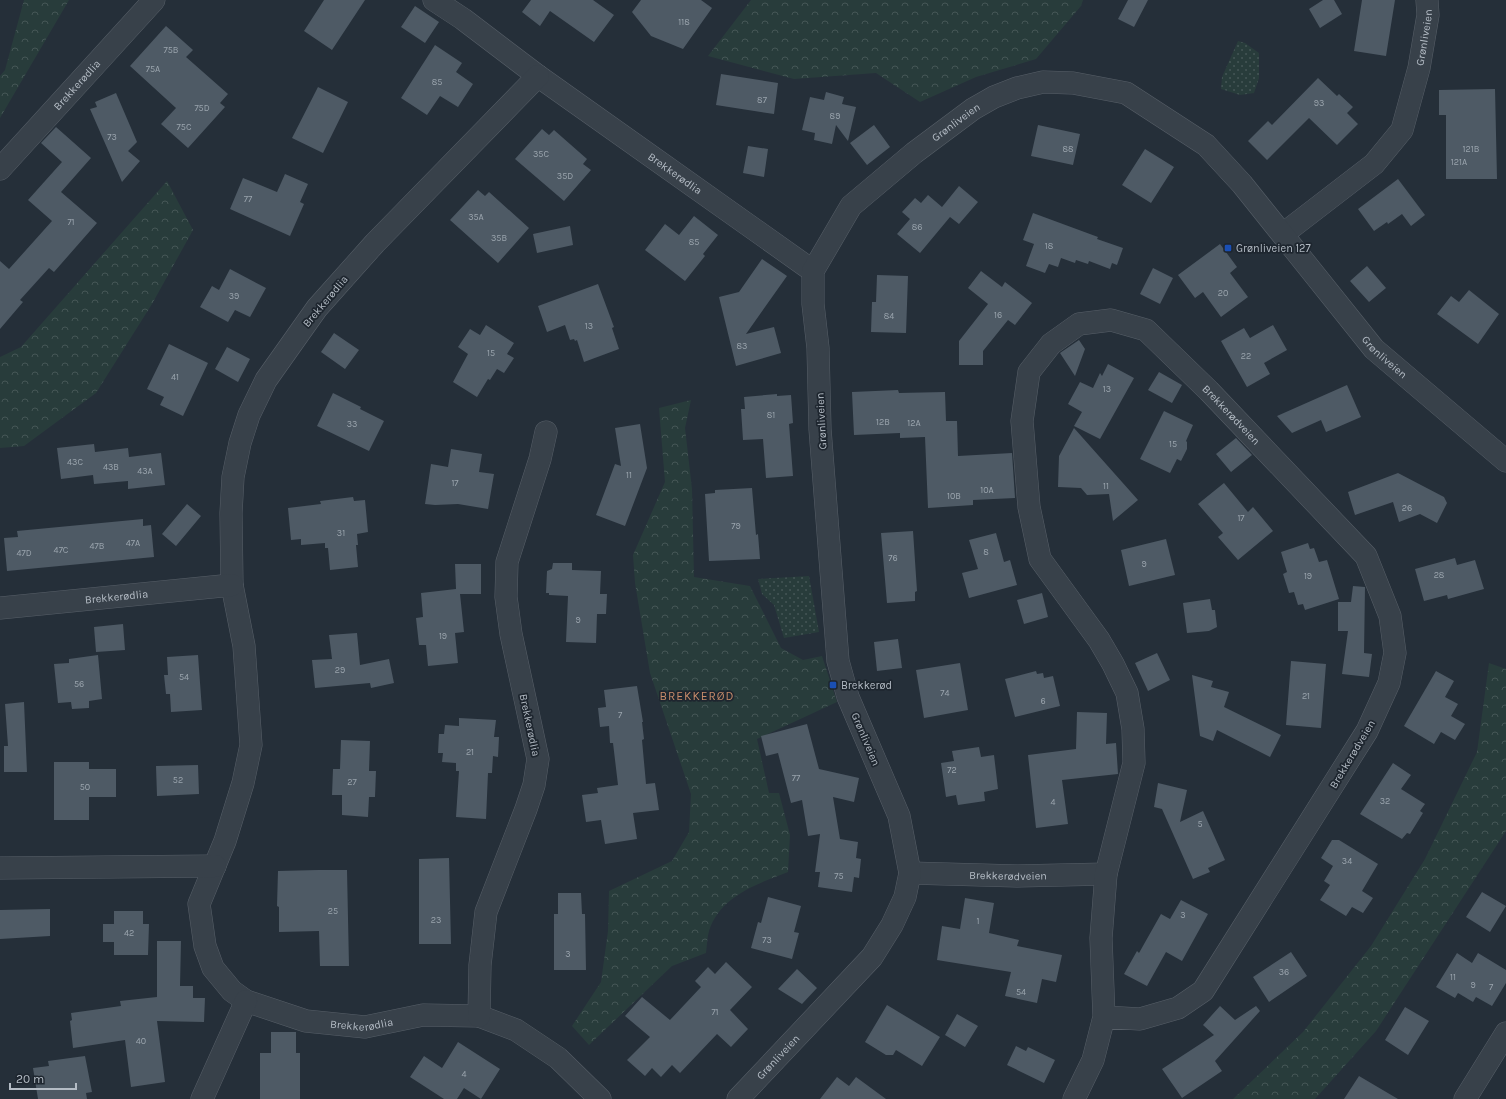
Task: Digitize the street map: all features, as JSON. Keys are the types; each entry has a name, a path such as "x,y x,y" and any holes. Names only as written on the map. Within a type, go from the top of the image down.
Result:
{"street":[{"name":"Brekkerødlia","path":"0,169 154,0"},
{"name":"Brekkerødlia","path":"434,0 463,19 538,76 813,271"},
{"name":"Grønliveien","path":"1283,234 1374,164 1402,130 1419,68 1428,15 1427,0"},
{"name":"Brekkerødlia","path":"538,76 375,243 322,302 266,380 249,415 240,443 233,477 232,585 244,646 251,745 243,783 225,841 200,904 205,946 213,968 232,991 246,1001 306,1021 365,1026 423,1015 479,1016 516,1030 558,1058 600,1099"},
{"name":"Grønliveien","path":"738,1099 872,957 892,925 905,897 910,873 899,816 848,697 838,661 820,429 818,348 813,304 813,271 851,206 914,153 973,109 994,97 1017,88 1043,82 1073,83 1126,93 1206,145 1242,184 1374,349 1506,461"},
{"name":"Brekkerødveien","path":"1074,1099 1093,1060 1104,1017 1101,938 1106,874 1134,762 1133,729 1127,693 1114,664 1099,640 1040,559 1029,507 1022,421 1029,372 1051,344 1080,324 1111,320 1146,330 1209,390 1366,556 1390,616 1395,653 1389,683 1367,731 1203,991 1178,1008 1140,1019 1104,1017"},
{"name":"Brekkerødlia","path":"479,1016 480,965 486,912 526,809 534,785 538,760 511,634 506,597 507,562 540,459 546,432"},
{"name":"Brekkerødlia","path":"0,608 232,585"},
{"path":"0,868 215,866"},
{"name":"Brekkerødveien","path":"910,873 1017,876 1106,874"},
{"path":"202,1099 246,1001"},
{"path":"1465,1099 1506,1033"}],"green space":[{"path":"24,0 69,0 0,118 0,76 5,70"},
{"path":"751,0 1083,0 1081,6 1036,59 976,77 920,102 876,73 794,79 708,56"},
{"path":"1238,41 1245,43 1259,53 1259,78 1254,93 1240,95 1221,89 1222,77"},
{"path":"167,181 193,230 152,304 96,393 24,446 0,448 0,357 21,347"},
{"path":"691,400 685,428 692,489 694,577 750,586 781,648 803,660 822,656 837,702 757,739 769,793 779,793 790,835 788,872 764,881 731,900 714,919 708,934 706,953 672,966 589,1045 572,1026 601,982 608,931 609,891 672,861 689,832 691,794 650,673 635,583 633,555 665,482 659,408"},
{"path":"809,576 819,632 784,638 774,605 762,594 758,579"},
{"path":"1489,663 1506,669 1506,831 1376,1031 1315,1099 1233,1099 1303,1032 1371,946 1425,859 1477,752"}],"building":[{"path":"324,0 365,0 332,50 304,31"},
{"path":"531,0 593,0 614,15 594,42 550,11 540,26 522,12"},
{"path":"641,0 701,0 712,8 683,49 651,36 632,12"},
{"path":"1128,0 1148,0 1134,27 1118,19"},
{"path":"1323,0 1334,0 1342,14 1320,28 1309,9"},
{"path":"1362,0 1395,0 1386,56 1354,51"},
{"path":"415,6 439,22 425,43 401,27"},
{"path":"166,26 193,50 186,57 228,94 220,103 225,107 188,148 161,124 176,108 130,66"},
{"path":"435,45 462,63 456,72 473,84 458,107 440,96 427,115 401,98"},
{"path":"721,74 778,83 774,114 716,105"},
{"path":"1318,78 1337,96 1339,94 1353,107 1347,113 1358,124 1337,145 1309,118 1267,160 1248,141 1268,121 1272,125"},
{"path":"318,87 348,102 323,153 292,138"},
{"path":"1495,89 1497,179 1446,179 1446,115 1439,115 1439,90"},
{"path":"826,92 844,97 842,104 856,107 848,141 836,125 832,144 814,140 815,133 802,130 810,97 824,100"},
{"path":"116,93 137,142 128,151 140,161 122,182 90,109 97,107 95,102"},
{"path":"874,125 890,147 867,165 850,143"},
{"path":"1038,125 1080,134 1073,165 1031,156"},
{"path":"56,127 91,158 61,192 97,223 54,272 49,268 20,300 23,302 0,329 0,261 9,269 52,221 28,200 62,162 41,143"},
{"path":"542,129 549,135 554,130 587,159 583,164 591,170 564,201 515,159"},
{"path":"748,146 768,149 764,177 743,173"},
{"path":"1145,149 1174,167 1151,203 1122,185"},
{"path":"285,174 308,184 300,202 304,204 290,236 230,209 243,178 277,192"},
{"path":"1398,179 1425,215 1411,226 1402,214 1388,224 1387,222 1374,231 1358,209"},
{"path":"959,186 978,202 959,224 950,217 920,253 897,234 910,219 902,212 915,198 921,203 928,195 942,207"},
{"path":"478,190 485,196 489,192 529,228 498,263 450,220"},
{"path":"1033,213 1123,248 1117,265 1112,263 1110,269 1089,261 1088,264 1076,260 1075,263 1061,258 1058,267 1049,264 1045,273 1026,266 1034,244 1023,240"},
{"path":"694,216 718,235 703,254 705,256 685,281 645,250 665,224 679,235"},
{"path":"570,226 573,245 537,253 533,234"},
{"path":"1220,244 1237,267 1230,273 1248,297 1221,317 1203,292 1195,298 1178,275"},
{"path":"762,259 787,276 746,334 774,327 781,353 736,366 719,297 739,292"},
{"path":"1367,266 1386,288 1369,302 1350,281"},
{"path":"1153,268 1173,278 1160,304 1140,294"},
{"path":"230,269 266,288 250,317 235,310 228,322 200,307 212,286 219,290"},
{"path":"981,271 1002,287 1005,282 1032,303 1015,325 1008,320 983,351 983,365 959,365 959,341 988,304 968,288"},
{"path":"877,275 908,276 906,333 871,332 872,302 876,302"},
{"path":"598,284 614,327 612,328 619,349 584,362 577,340 570,340 565,325 547,332 538,306"},
{"path":"1469,290 1499,314 1478,344 1437,314 1451,296 1459,302"},
{"path":"486,325 514,343 507,354 514,358 504,373 497,369 490,380 488,379 477,397 453,382 468,354 458,347 470,329 480,335"},
{"path":"1273,325 1287,350 1264,363 1270,374 1247,387 1221,341 1244,328 1250,338"},
{"path":"334,333 359,350 345,369 321,352"},
{"path":"1079,340 1085,349 1075,376 1060,353"},
{"path":"169,344 208,363 183,416 160,405 164,397 147,389"},
{"path":"227,347 250,359 238,382 215,369"},
{"path":"1108,364 1134,378 1100,439 1074,426 1082,412 1068,404 1080,382 1093,388 1100,373 1102,376"},
{"path":"1159,372 1182,385 1172,403 1148,390"},
{"path":"1347,385 1361,417 1326,432 1321,420 1292,433 1277,416"},
{"path":"898,390 899,393 945,392 946,421 957,421 958,456 1012,453 1015,498 973,500 973,505 928,508 925,437 900,438 900,433 854,435 852,392"},
{"path":"333,393 361,407 360,409 384,421 369,451 317,426"},
{"path":"777,394 777,396 791,395 793,423 789,424 793,476 766,478 763,439 743,440 741,409 745,409 744,397"},
{"path":"1164,411 1193,425 1186,441 1187,449 1181,461 1177,459 1170,473 1140,459"},
{"path":"640,424 647,468 625,526 596,515 615,464 621,466 615,428"},
{"path":"1074,428 1138,500 1113,521 1109,494 1087,495 1081,488 1058,487 1059,456"},
{"path":"1236,438 1252,455 1231,472 1216,454"},
{"path":"94,444 95,452 128,448 129,457 161,453 165,485 128,489 128,481 94,484 93,475 61,479 57,448"},
{"path":"451,449 482,454 479,472 494,474 488,509 458,504 425,504 431,464 448,467"},
{"path":"1398,473 1444,497 1447,503 1437,523 1420,514 1399,522 1393,502 1355,515 1348,492"},
{"path":"1224,483 1248,512 1253,507 1273,531 1238,560 1218,537 1223,533 1198,504"},
{"path":"752,488 756,535 758,534 760,559 709,561 705,494 715,493 715,490"},
{"path":"353,497 354,501 365,500 368,532 357,534 358,545 356,545 358,567 330,570 328,548 325,548 325,543 301,545 301,539 291,540 288,508 321,504 320,501"},
{"path":"187,504 201,516 176,546 162,534"},
{"path":"143,519 143,526 151,525 154,557 7,571 4,538 18,537 17,531"},
{"path":"913,531 917,591 915,592 915,601 887,603 881,533"},
{"path":"996,533 1004,562 1010,560 1017,585 969,598 962,573 978,569 969,540"},
{"path":"1166,539 1175,575 1129,586 1121,550"},
{"path":"1308,543 1310,549 1314,548 1319,562 1327,560 1339,599 1305,610 1303,604 1298,605 1294,592 1289,593 1283,574 1287,572 1281,552"},
{"path":"1455,558 1457,565 1475,560 1484,589 1448,599 1447,595 1424,601 1415,569"},
{"path":"553,563 572,563 572,570 601,571 600,594 607,594 606,614 597,614 596,643 566,642 568,596 549,595 549,593 546,593 547,571 552,569"},
{"path":"455,564 481,564 481,594 460,594 464,632 455,633 458,663 428,666 426,645 419,645 416,618 423,617 421,593 456,589"},
{"path":"1353,586 1365,587 1364,653 1372,654 1369,677 1342,674 1348,631 1338,631 1338,602 1351,602"},
{"path":"1042,593 1048,617 1024,624 1017,600"},
{"path":"1210,599 1212,610 1215,610 1217,627 1209,631 1187,633 1183,603"},
{"path":"123,624 125,650 96,652 94,627"},
{"path":"357,633 360,665 389,659 394,683 371,688 370,683 315,688 312,660 332,659 329,635"},
{"path":"898,639 902,668 877,671 874,642"},
{"path":"1157,653 1170,680 1148,691 1135,663"},
{"path":"98,655 102,699 89,701 89,708 72,709 71,702 58,703 54,664 69,663 69,659"},
{"path":"198,655 202,710 171,712 170,694 166,694 164,675 168,675 167,657"},
{"path":"1291,661 1326,664 1321,728 1286,725"},
{"path":"960,663 968,710 924,718 916,670"},
{"path":"1036,671 1037,674 1043,673 1044,678 1053,676 1060,706 1015,717 1005,679"},
{"path":"1436,671 1454,681 1445,697 1458,704 1451,716 1465,724 1455,740 1441,732 1434,744 1404,726"},
{"path":"1192,675 1213,681 1211,687 1229,692 1224,707 1281,735 1270,757 1217,730 1213,741 1200,736"},
{"path":"637,686 643,722 644,739 642,740 646,784 655,783 659,810 633,813 637,839 605,844 601,820 586,822 582,795 598,793 597,788 618,785 613,743 610,743 609,726 600,727 598,708 606,707 604,690"},
{"path":"24,702 27,772 4,772 4,746 8,746 5,704"},
{"path":"1077,712 1107,713 1106,744 1116,743 1118,774 1062,780 1068,824 1036,828 1028,755 1076,749"},
{"path":"459,718 496,720 494,737 499,737 498,757 493,756 492,773 488,773 486,819 456,817 459,771 456,771 456,763 442,762 443,753 438,753 439,734 444,734 445,725 459,726"},
{"path":"807,724 819,769 859,778 854,802 833,797 840,839 858,842 856,858 861,859 859,878 854,877 852,892 818,887 820,872 815,872 820,834 808,836 802,800 791,803 778,753 766,756 761,736"},
{"path":"341,740 370,741 369,771 376,771 375,797 369,797 368,817 342,815 342,795 332,795 333,769 340,769"},
{"path":"979,747 981,757 994,755 998,789 984,792 985,801 958,805 956,795 946,797 941,763 954,761 952,751"},
{"path":"54,762 89,762 89,769 116,769 116,797 89,797 89,820 54,820"},
{"path":"1393,763 1411,775 1401,789 1425,804 1420,811 1423,813 1410,834 1407,833 1402,839 1360,814"},
{"path":"198,765 199,794 157,796 156,766"},
{"path":"1158,783 1187,790 1180,822 1203,811 1225,860 1208,868 1210,872 1193,879 1162,809 1154,807"},
{"path":"1332,840 1339,840 1378,864 1362,891 1373,898 1363,913 1352,907 1346,916 1320,900 1330,885 1324,881 1333,866 1321,858"},
{"path":"449,858 451,944 419,944 419,859"},
{"path":"347,870 349,966 320,966 319,931 279,932 279,907 277,906 278,871"},
{"path":"1482,892 1506,906 1490,932 1466,917"},
{"path":"558,893 581,893 582,914 585,914 586,970 554,970 554,914 558,914"},
{"path":"768,897 801,906 794,932 799,933 792,959 751,948 758,922 761,923"},
{"path":"965,898 994,903 989,933 1019,940 1017,946 1062,955 1056,982 1042,979 1037,1003 1005,996 1011,972 937,960 942,926 960,929"},
{"path":"1181,900 1208,914 1182,961 1166,952 1147,986 1124,974 1137,951 1139,953 1161,914 1170,919"},
{"path":"50,909 50,936 0,939 0,910"},
{"path":"114,911 143,911 143,924 149,924 148,955 114,955 114,942 103,942 103,924 114,924"},
{"path":"157,941 181,941 180,986 193,986 193,998 205,998 204,1022 157,1021 165,1082 131,1087 125,1040 73,1048 70,1021 72,1020 71,1013 121,1006 120,1001 157,997"},
{"path":"1291,952 1307,976 1269,1002 1253,977"},
{"path":"1457,953 1472,963 1478,953 1506,970 1506,983 1492,1006 1476,997 1473,1002 1458,993 1455,998 1436,987"},
{"path":"726,962 752,987 730,1010 748,1029 731,1047 717,1034 680,1073 672,1065 661,1077 652,1068 645,1076 627,1060 650,1037 625,1016 642,997 670,1020 701,987 695,981 708,967 715,974"},
{"path":"797,969 817,988 802,1004 778,989"},
{"path":"887,1005 940,1037 922,1066 896,1050 893,1055 886,1055 865,1042"},
{"path":"1220,1006 1235,1020 1256,1006 1260,1011 1215,1061 1222,1071 1182,1098 1162,1069 1214,1035 1203,1025"},
{"path":"1405,1007 1429,1021 1408,1055 1385,1040"},
{"path":"957,1014 978,1026 965,1047 945,1035"},
{"path":"271,1032 296,1032 296,1053 300,1053 300,1099 260,1099 260,1053 271,1053"},
{"path":"458,1042 500,1069 481,1099 464,1088 457,1099 444,1099 410,1077 424,1056 442,1068"},
{"path":"1016,1046 1026,1051 1028,1047 1055,1060 1044,1083 1007,1065"},
{"path":"85,1056 92,1092 86,1093 87,1099 38,1099 33,1068 49,1066 48,1061"},
{"path":"1359,1076 1398,1099 1344,1099"},
{"path":"837,1077 849,1086 856,1077 886,1099 820,1099"}],"place":[{"name":"Grønliveien 127","path":"1228,248"},
{"name":"Brekkerød","path":"833,685"}],"district":[{"name":"BREKKERØD","path":"697,696"}]}
